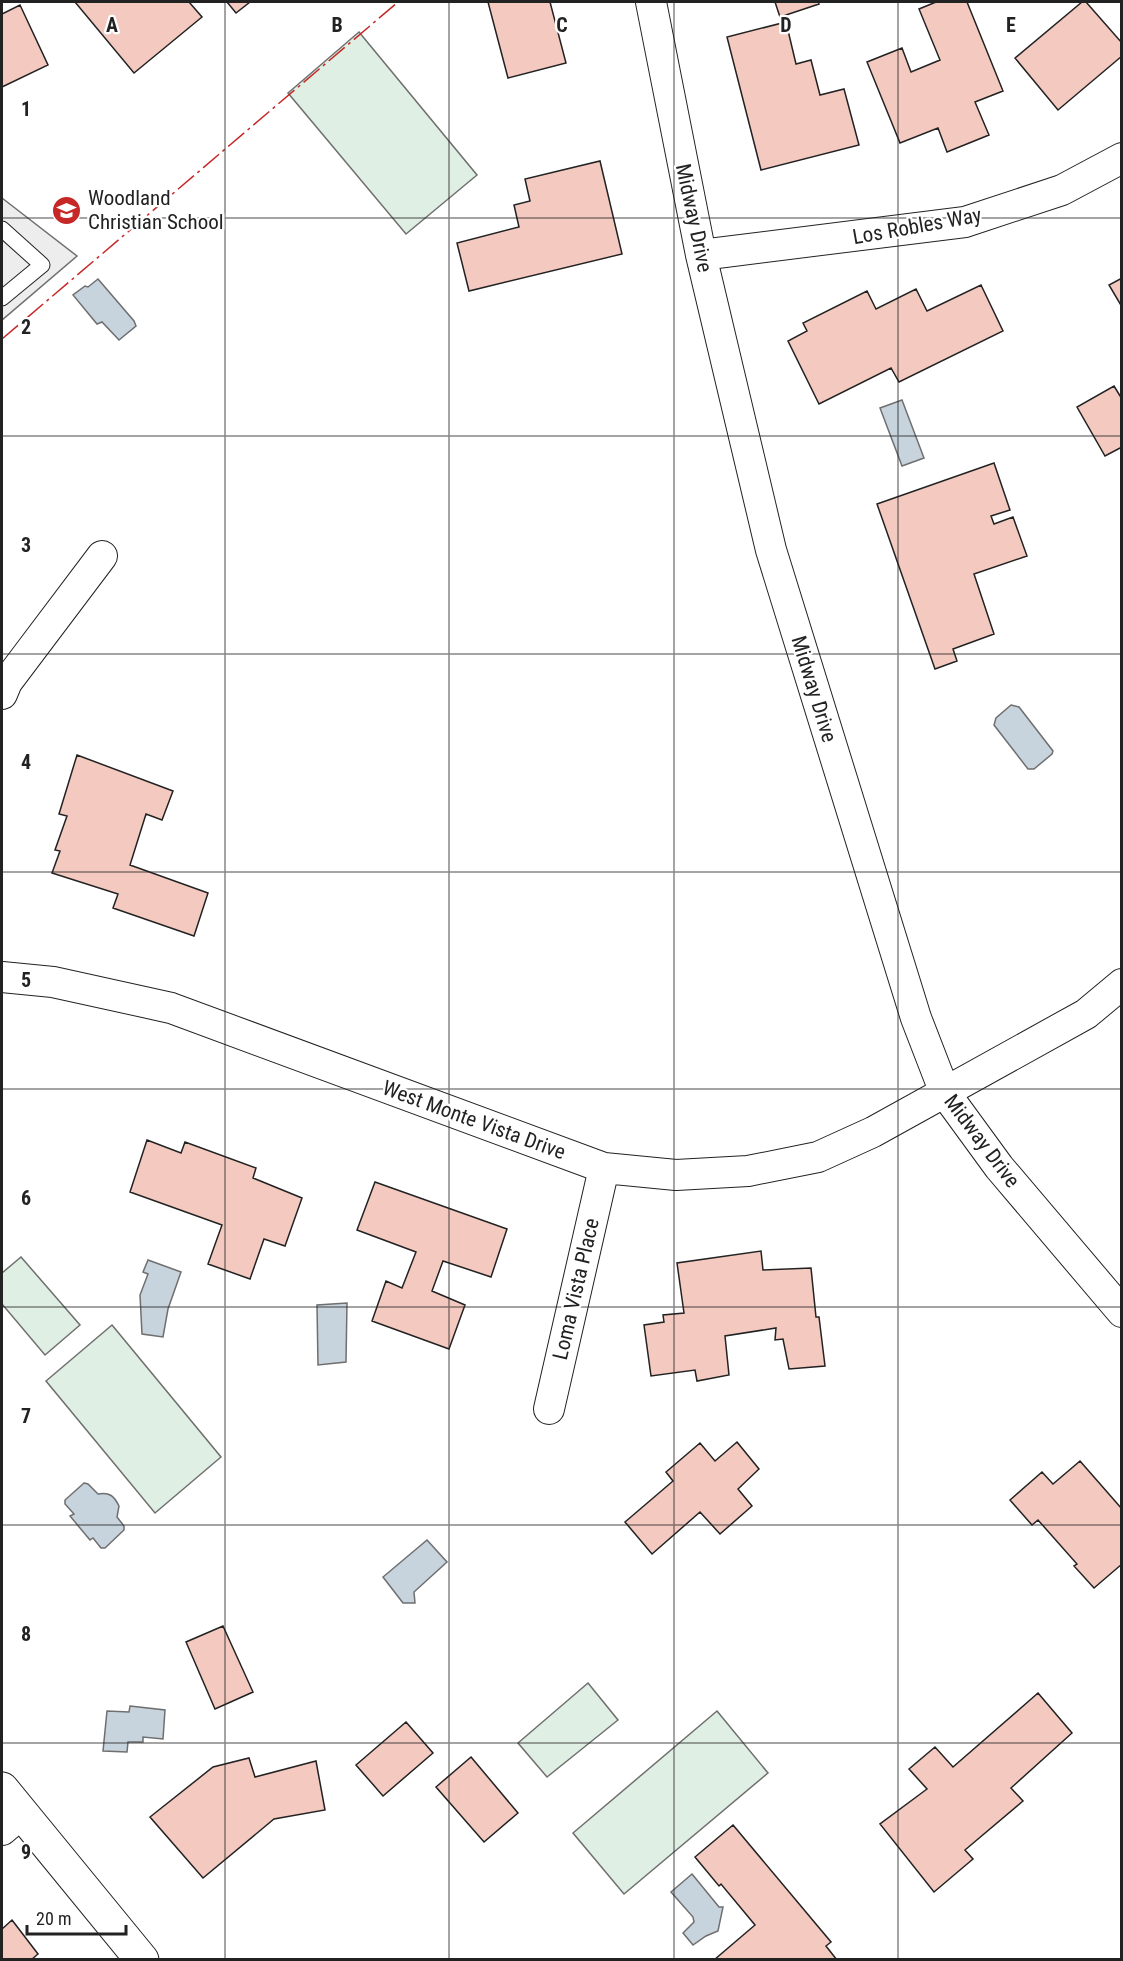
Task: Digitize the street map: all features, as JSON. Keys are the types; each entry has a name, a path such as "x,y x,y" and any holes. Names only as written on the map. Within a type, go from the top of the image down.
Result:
{"street":[{"name":"Midway Drive","path":"651,2 701,255 771,550 916,1018 945,1093 999,1167 1122,1312"},
{"name":"Los Robles Way","path":"701,255 964,222 1062,190 1122,158"},
{"path":"2,694 7,682 102,556"},
{"name":"West Monte Vista Drive","path":"2,977 53,982 171,1008 604,1168 676,1175 748,1171 818,1156 873,1132 1086,1014 1122,984"},
{"name":"Loma Vista Place","path":"549,1409 604,1168"},
{"path":"8,1811 142,1959"}],"lane":[{"path":"2,229 42,265 2,298"}],"green space":[{"path":"359,32 477,175 406,234 288,93"},
{"path":"21,1257 80,1325 45,1355 2,1304 2,1273"},
{"path":"112,1325 221,1457 155,1513 46,1381"},
{"path":"588,1683 618,1720 547,1777 518,1743"},
{"path":"717,1711 768,1773 624,1894 573,1833"}],"shaded area":[{"path":"2,198 77,256 2,320"},
{"path":"98,279 136,326 119,340 102,322 97,324 73,295"},
{"path":"902,400 924,458 902,466 880,408"},
{"path":"1011,705 1019,707 1053,751 1034,769 1028,769 994,725 996,718"},
{"path":"148,1260 181,1272 168,1309 163,1337 142,1334 140,1295 148,1274 143,1272"},
{"path":"347,1303 346,1362 318,1365 317,1305"},
{"path":"84,1483 98,1494 111,1496 119,1506 117,1517 124,1526 124,1530 105,1548 101,1548 93,1538 90,1540 70,1516 74,1514 65,1504 65,1500"},
{"path":"427,1540 447,1562 414,1592 415,1603 403,1603 383,1577"},
{"path":"130,1706 165,1710 163,1739 143,1737 143,1742 128,1742 127,1752 103,1751 107,1711 129,1712"},
{"path":"692,1874 719,1907 723,1907 718,1931 693,1945 683,1933 694,1922 693,1917 671,1892"}],"building":[{"path":"75,2 189,2 202,17 134,73"},
{"path":"227,2 250,2 236,13"},
{"path":"488,2 550,2 566,63 508,78"},
{"path":"775,2 818,2 819,4 780,17"},
{"path":"936,2 967,2 1003,91 975,102 989,135 947,152 938,128 900,143 867,62 902,48 911,72 940,60 919,9"},
{"path":"1082,2 1086,2 1122,43 1122,56 1058,110 1015,58"},
{"path":"20,5 48,65 2,87 2,14"},
{"path":"786,22 796,64 811,60 820,95 844,89 859,145 761,170 727,37"},
{"path":"600,161 622,254 469,291 457,243 519,227 514,205 530,201 525,179"},
{"path":"1122,278 1122,307 1109,285"},
{"path":"981,285 1003,331 899,382 891,368 819,404 788,341 807,331 803,323 867,291 876,309 916,289 927,311"},
{"path":"1114,386 1122,399 1122,447 1105,456 1077,407"},
{"path":"994,463 1010,510 991,516 994,524 1013,517 1027,556 974,574 994,634 953,649 957,661 935,669 877,504"},
{"path":"77,755 173,791 162,820 146,814 130,865 208,893 194,936 113,908 118,894 52,873 60,851 55,850 67,816 59,814"},
{"path":"147,1140 181,1153 185,1142 256,1168 253,1178 302,1198 285,1246 264,1239 250,1279 208,1264 222,1225 130,1192"},
{"path":"375,1182 507,1229 491,1277 443,1261 432,1291 465,1305 449,1349 372,1321 386,1281 402,1288 416,1252 357,1230"},
{"path":"761,1251 763,1270 811,1268 816,1317 819,1317 825,1366 789,1369 783,1339 775,1340 776,1328 725,1336 729,1375 697,1381 695,1370 651,1376 644,1325 664,1322 663,1315 684,1313 677,1263"},
{"path":"737,1442 759,1469 738,1489 752,1506 720,1534 700,1512 652,1554 625,1522 673,1481 666,1472 700,1443 715,1461"},
{"path":"1080,1461 1122,1509 1122,1564 1094,1588 1074,1566 1077,1564 1038,1520 1032,1525 1010,1500 1042,1472 1053,1484"},
{"path":"223,1626 253,1692 215,1709 186,1642"},
{"path":"1038,1693 1072,1733 1011,1788 1023,1801 965,1850 973,1859 934,1892 880,1824 927,1789 909,1769 935,1747 953,1767"},
{"path":"406,1722 433,1753 383,1796 356,1765"},
{"path":"471,1757 518,1813 484,1842 436,1787"},
{"path":"249,1758 255,1777 316,1761 325,1810 274,1819 203,1878 150,1817 213,1767"},
{"path":"733,1825 831,1942 826,1946 837,1960 714,1960 755,1925 695,1857"},
{"path":"12,1920 38,1954 31,1960 2,1960 2,1929"}],"power":[{"path":"2,339 398,2"}],"place":[{"name":"Woodland Christian School","path":"67,210"}]}
